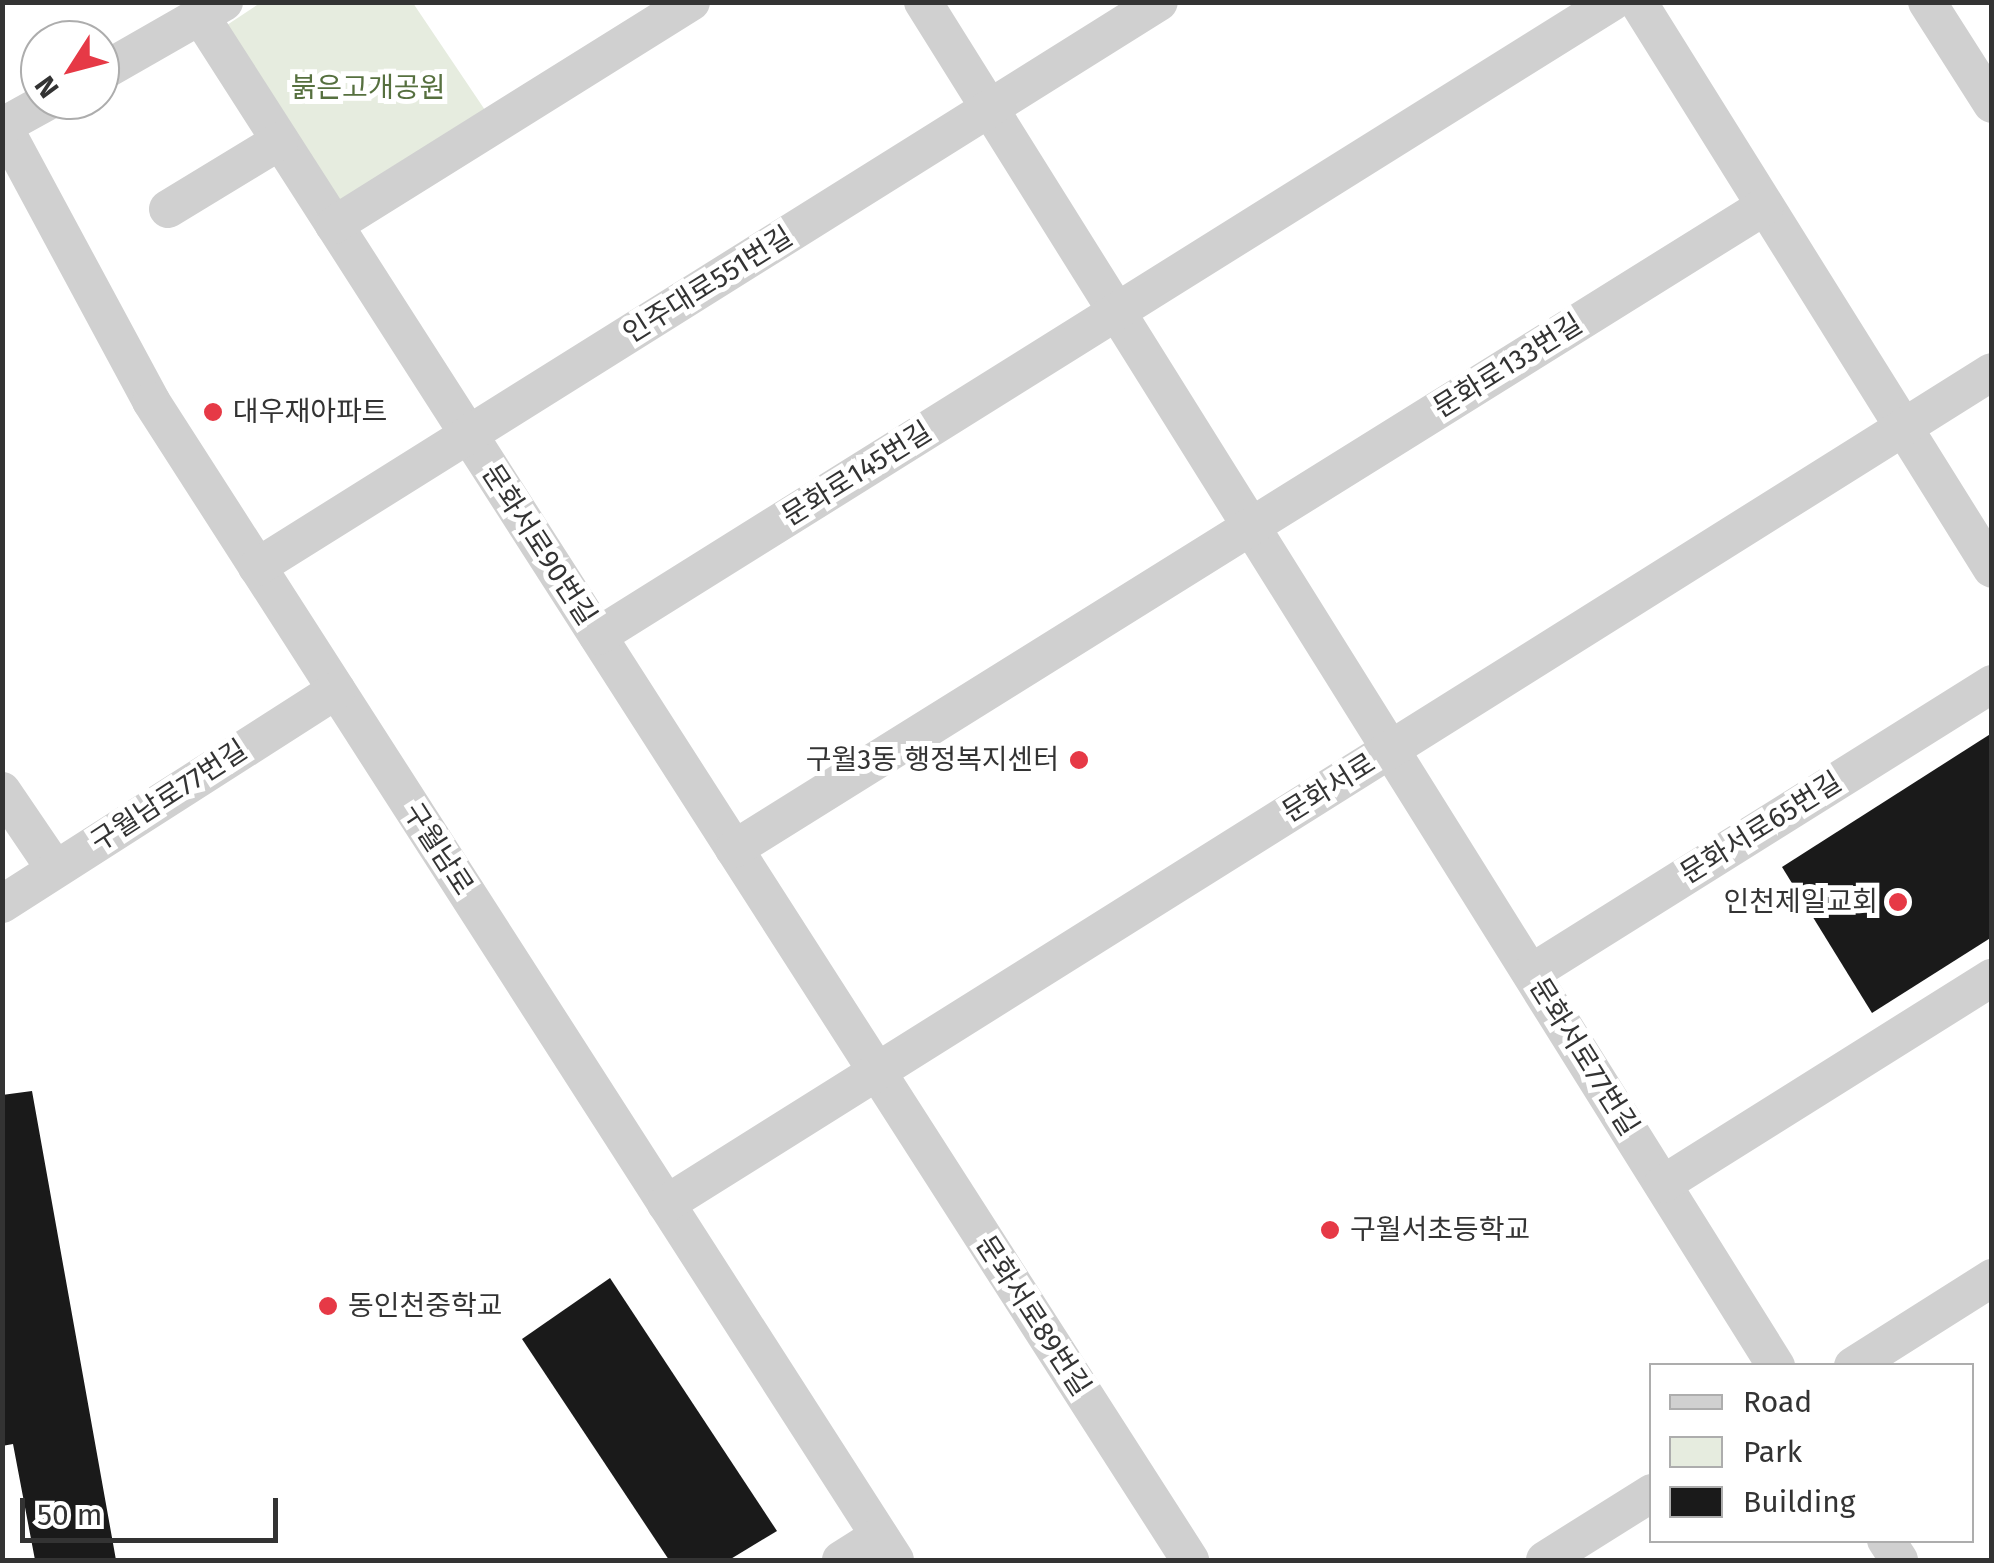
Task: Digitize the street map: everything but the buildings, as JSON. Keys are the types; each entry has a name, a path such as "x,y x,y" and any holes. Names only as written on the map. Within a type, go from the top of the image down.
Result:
{"street":[{"path":"334,225 691,2"},
{"path":"923,2 1390,749"},
{"name":"인주대로551번길","path":"258,568 1159,2"},
{"path":"1117,312 1612,2"},
{"path":"1638,2 1992,569"},
{"path":"1927,2 1992,104"},
{"path":"120,62 213,10"},
{"name":"문화서로90번길","path":"213,10 280,140 876,1072"},
{"name":"구월남로","path":"3,125 151,401 887,1548"},
{"path":"168,209 280,140"},
{"name":"문화로133번길","path":"1251,526 1765,206"},
{"name":"문화로145번길","path":"598,636 1117,312"},
{"name":"문화서로","path":"666,1204 1992,372"},
{"path":"734,849 1251,526"},
{"name":"문화서로65번길","path":"1531,972 1992,684"},
{"name":"구월남로77번길","path":"2,904 336,690"},
{"name":"문화서로77번길","path":"1390,749 1774,1363"},
{"path":"2,791 56,869"},
{"path":"1663,1184 1992,978"},
{"name":"문화서로89번길","path":"876,1072 1190,1560"},
{"path":"1858,1363 1992,1278"},
{"path":"1545,1560 1649,1495"},
{"path":"841,1560 887,1548"}],"green space":[{"name":"붉은고개공원","path":"260,3 413,3 487,113 341,203 227,25"}],"place":[{"name":"대우재아파트","path":"213,412"},
{"name":"구월3동 행정복지센터","path":"1079,760"},
{"name":"인천제일교회","path":"1898,902"},
{"name":"구월서초등학교","path":"1330,1230"},
{"name":"동인천중학교","path":"328,1306"}]}
